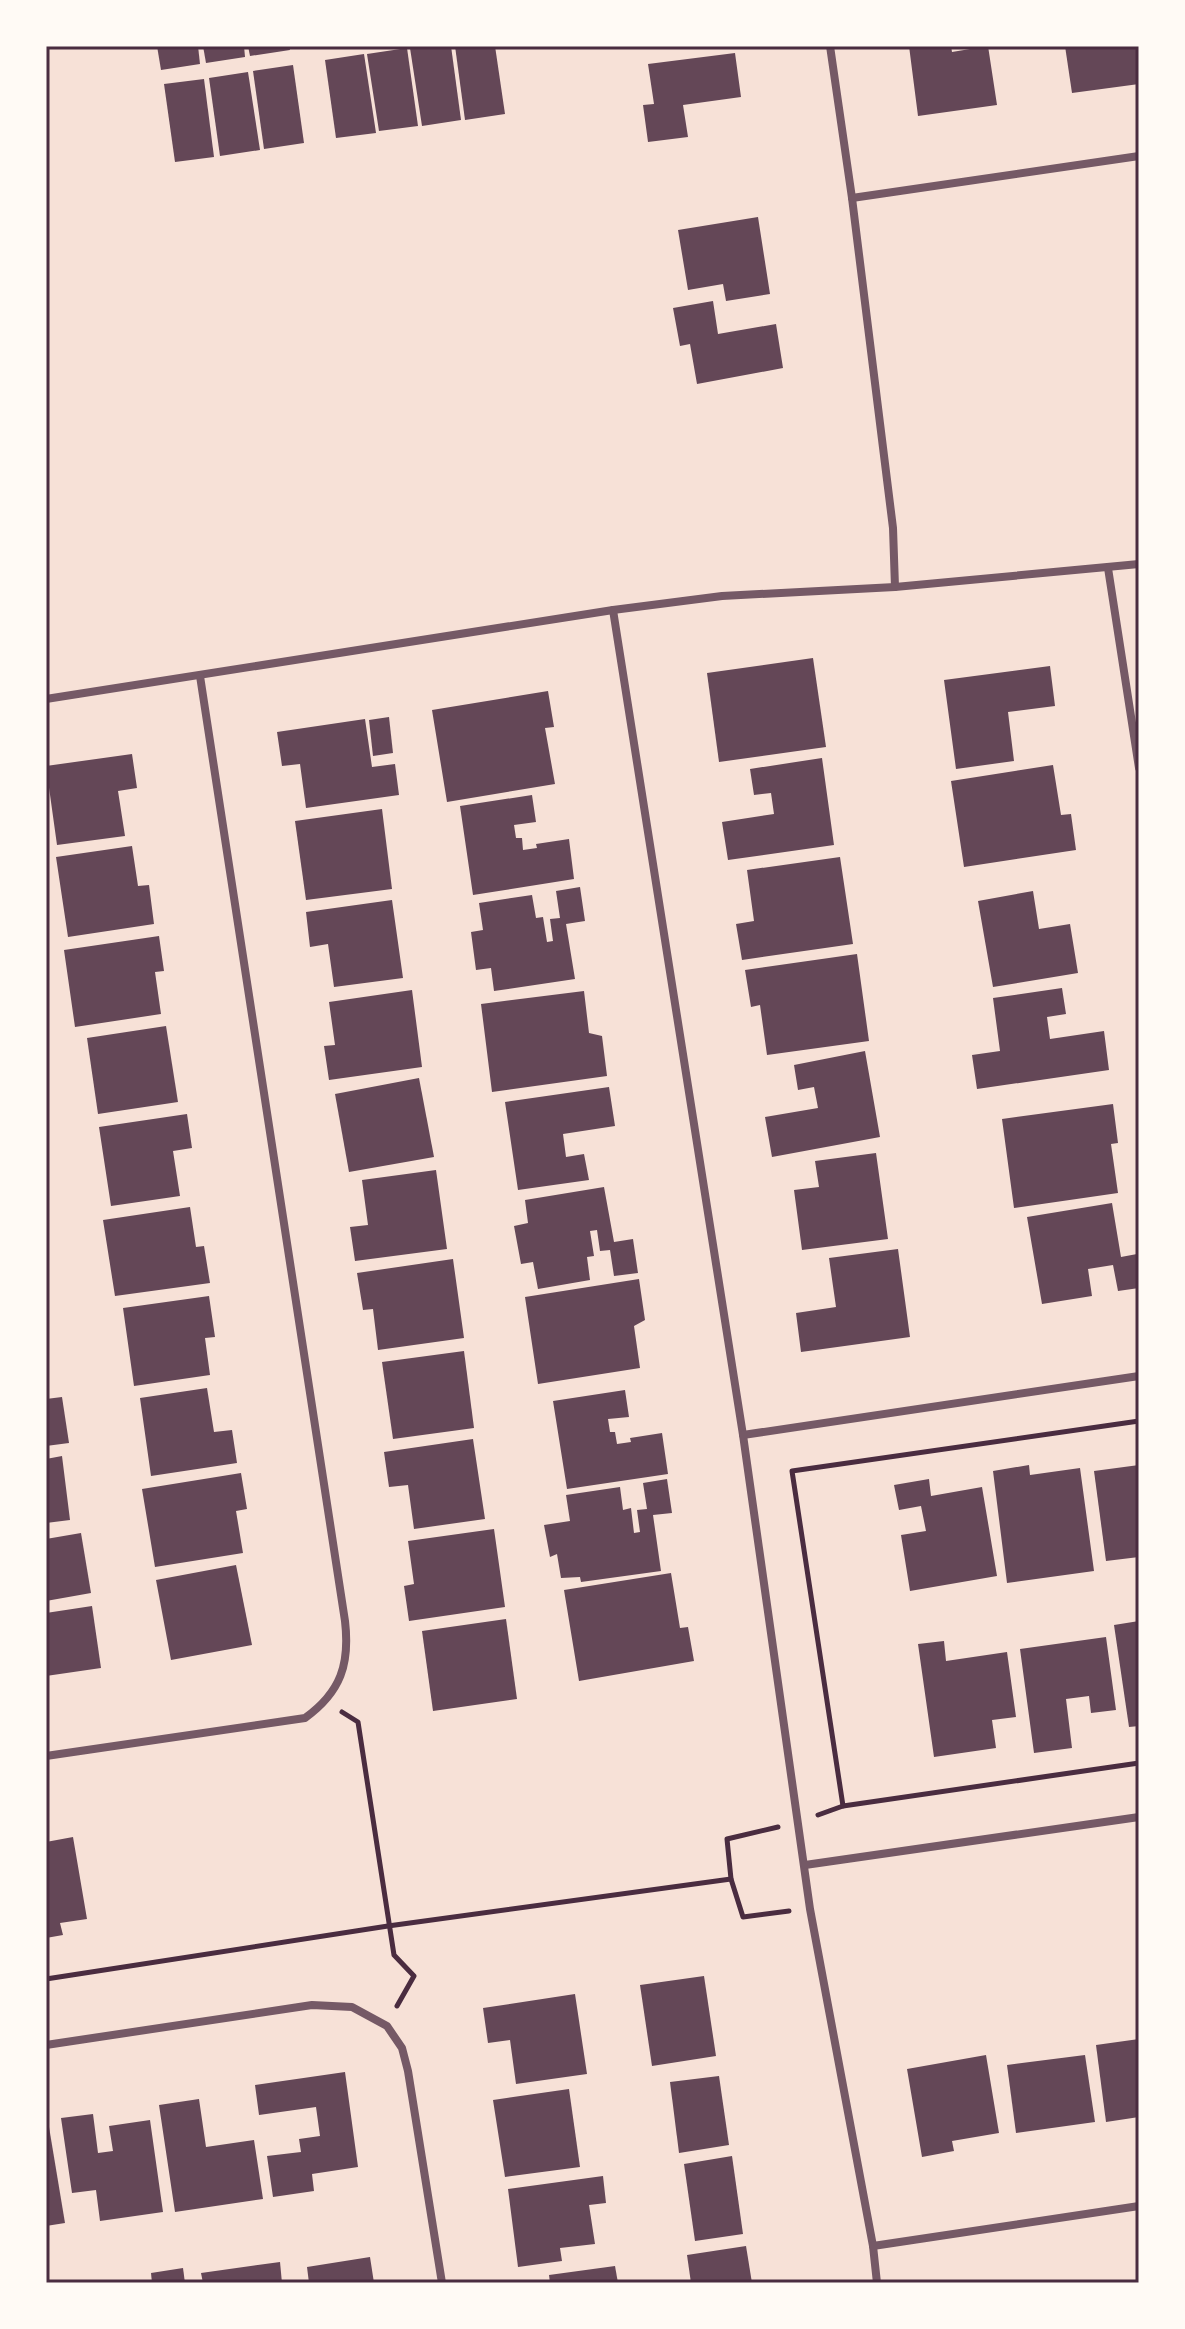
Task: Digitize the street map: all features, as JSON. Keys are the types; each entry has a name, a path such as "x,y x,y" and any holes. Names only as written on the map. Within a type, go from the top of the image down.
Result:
{"street":[{"path":"830,46 893,528 895,587"},
{"path":"852,198 1139,156"},
{"path":"46,699 613,610 722,596 895,587 1139,564"},
{"path":"1108,568 1139,768"},
{"path":"613,610 743,1435 810,1909 873,2246 877,2283"},
{"path":"46,1756 305,1718 320,1707 338,1684 347,1654 345,1621 200,676"},
{"path":"743,1435 1139,1376"},
{"path":"805,1865 1139,1817"},
{"path":"46,2045 312,2005 352,2007 387,2026 402,2048 408,2071 442,2283"},
{"path":"873,2246 1139,2206"}],"path":[{"path":"1139,1421 792,1471 843,1806 1139,1763"},
{"path":"325,1701 358,1722 394,1955 414,1976 387,2026"},
{"path":"797,1823 727,1839 731,1879 743,1917 810,1909"},
{"path":"46,1979 388,1926 731,1879"}],"building":[{"path":"157,46 198,46 200,64 161,70"},
{"path":"203,46 244,46 245,57 206,63"},
{"path":"248,46 289,46 290,50 250,56"},
{"path":"451,46 461,120 422,126 410,48"},
{"path":"455,46 495,46 505,114 465,120"},
{"path":"909,46 951,46 952,52 988,46 997,105 918,116"},
{"path":"1065,46 1139,46 1139,84 1072,93"},
{"path":"407,48 418,126 379,131 367,54"},
{"path":"735,53 741,97 683,105 688,137 648,142 643,105 654,104 648,64"},
{"path":"364,54 376,133 336,138 325,60"},
{"path":"293,65 304,143 264,149 253,71"},
{"path":"248,72 260,150 220,156 209,78"},
{"path":"204,79 214,157 175,162 164,84"},
{"path":"758,217 770,294 726,301 723,284 688,290 678,230"},
{"path":"713,301 718,334 776,324 783,368 697,384 690,344 680,346 673,308"},
{"path":"813,658 826,747 719,762 707,673"},
{"path":"1050,666 1055,706 1008,712 1014,761 956,769 944,680"},
{"path":"548,691 554,727 545,728 555,784 447,802 432,710"},
{"path":"389,717 393,753 373,756 369,720"},
{"path":"365,719 372,767 395,764 399,795 306,808 300,764 282,766 277,732"},
{"path":"132,754 137,788 118,791 125,836 57,845 46,766"},
{"path":"822,758 834,845 728,860 722,822 774,814 771,793 754,795 750,769"},
{"path":"1053,765 1061,815 1071,814 1076,850 964,867 951,781"},
{"path":"532,795 536,822 514,825 516,838 522,838 523,850 537,848 536,844 569,839 574,879 473,895 460,806"},
{"path":"382,809 392,889 306,900 295,821"},
{"path":"132,846 138,886 149,885 154,924 68,937 56,857"},
{"path":"840,857 853,944 742,960 736,924 754,921 747,870"},
{"path":"580,887 585,921 566,924 575,979 494,991 491,968 476,970 471,932 483,930 479,903 532,895 536,918 543,917 547,942 553,941 550,919 560,918 556,891"},
{"path":"1033,891 1039,929 1070,924 1078,973 993,987 978,901"},
{"path":"392,900 403,978 334,987 328,944 310,947 306,912"},
{"path":"159,936 164,971 155,972 161,1014 75,1027 64,950"},
{"path":"857,954 869,1041 767,1055 760,1005 751,1007 745,970"},
{"path":"1062,988 1066,1014 1047,1017 1050,1039 1104,1031 1109,1070 977,1089 972,1055 1000,1051 993,998"},
{"path":"412,990 422,1067 329,1080 324,1046 335,1045 329,1002"},
{"path":"584,991 589,1033 602,1036 607,1076 492,1092 481,1004"},
{"path":"166,1026 178,1102 98,1114 87,1038"},
{"path":"865,1051 880,1137 772,1157 765,1117 818,1108 814,1087 798,1090 794,1065"},
{"path":"419,1078 434,1157 349,1172 335,1094"},
{"path":"609,1087 615,1126 563,1134 566,1157 584,1154 589,1180 518,1190 505,1102"},
{"path":"1113,1104 1118,1143 1111,1144 1118,1193 1014,1208 1002,1119"},
{"path":"187,1114 192,1148 173,1151 180,1196 111,1206 99,1127"},
{"path":"876,1153 888,1239 802,1250 794,1190 819,1187 815,1161"},
{"path":"436,1170 447,1249 355,1261 350,1227 368,1225 362,1180"},
{"path":"604,1187 614,1242 633,1239 638,1273 614,1276 610,1250 600,1251 597,1230 590,1231 594,1256 587,1257 590,1280 538,1289 533,1262 521,1264 514,1226 528,1223 525,1200"},
{"path":"1112,1203 1121,1257 1137,1254 1139,1288 1118,1291 1113,1265 1088,1269 1092,1296 1042,1304 1027,1217"},
{"path":"190,1207 196,1247 204,1246 210,1283 115,1296 103,1220"},
{"path":"898,1249 910,1337 801,1352 796,1313 836,1307 829,1258"},
{"path":"453,1259 464,1338 378,1350 373,1309 363,1310 357,1273"},
{"path":"639,1279 645,1320 634,1326 640,1368 538,1384 525,1297"},
{"path":"209,1296 215,1337 205,1338 210,1375 134,1386 123,1308"},
{"path":"464,1351 474,1428 393,1439 382,1362"},
{"path":"207,1388 214,1432 232,1430 237,1463 151,1476 140,1398"},
{"path":"625,1390 629,1417 608,1419 610,1432 615,1432 617,1444 631,1442 630,1438 662,1433 668,1474 567,1489 553,1401"},
{"path":"62,1397 69,1443 46,1446 46,1399"},
{"path":"473,1439 485,1519 414,1529 408,1485 389,1487 384,1452"},
{"path":"62,1456 70,1520 46,1523 46,1459"},
{"path":"1029,1465 1030,1475 1080,1468 1094,1571 1007,1583 993,1471"},
{"path":"1139,1465 1139,1557 1106,1561 1094,1471"},
{"path":"241,1473 247,1509 236,1511 243,1553 155,1567 142,1489"},
{"path":"667,1479 672,1513 653,1515 661,1571 581,1582 580,1577 561,1578 557,1554 550,1557 544,1525 570,1521 566,1495 620,1487 623,1510 631,1508 634,1533 640,1532 637,1510 647,1509 643,1483"},
{"path":"929,1479 931,1496 982,1487 997,1576 910,1591 901,1535 926,1531 921,1506 899,1510 894,1485"},
{"path":"494,1529 505,1607 409,1621 404,1586 414,1584 408,1541"},
{"path":"81,1533 91,1593 46,1601 46,1539"},
{"path":"236,1565 252,1645 171,1660 156,1580"},
{"path":"671,1573 680,1628 688,1627 694,1661 579,1681 564,1590"},
{"path":"92,1606 101,1668 46,1676 46,1613"},
{"path":"506,1619 517,1699 433,1711 422,1631"},
{"path":"1139,1621 1139,1726 1129,1727 1114,1625"},
{"path":"1106,1637 1116,1710 1091,1713 1089,1696 1066,1699 1072,1748 1034,1753 1020,1649"},
{"path":"944,1641 946,1661 1007,1652 1016,1717 992,1720 996,1748 934,1757 918,1644"},
{"path":"73,1837 87,1919 60,1923 63,1935 46,1938 46,1842"},
{"path":"704,1976 716,2056 652,2066 640,1985"},
{"path":"575,1994 587,2074 516,2084 510,2040 488,2043 483,2008"},
{"path":"1139,2039 1139,2117 1106,2122 1096,2045"},
{"path":"986,2055 999,2133 952,2141 954,2151 922,2157 907,2069"},
{"path":"1085,2055 1095,2122 1016,2133 1007,2065"},
{"path":"345,2072 358,2167 312,2174 314,2191 273,2197 267,2156 301,2152 299,2139 320,2136 316,2107 259,2115 255,2085"},
{"path":"719,2076 729,2145 679,2153 670,2082"},
{"path":"569,2089 580,2167 505,2177 493,2100"},
{"path":"199,2099 206,2147 254,2140 263,2199 175,2212 159,2105"},
{"path":"93,2114 98,2153 113,2151 109,2126 150,2120 163,2212 100,2221 96,2190 72,2193 61,2118"},
{"path":"46,2121 65,2223 46,2226"},
{"path":"732,2156 743,2234 695,2241 684,2164"},
{"path":"603,2176 606,2203 589,2205 595,2244 560,2248 562,2261 518,2267 508,2189"},
{"path":"746,2246 752,2283 691,2283 687,2255"},
{"path":"370,2257 374,2283 309,2283 307,2267"},
{"path":"280,2262 282,2283 203,2283 201,2273"},
{"path":"615,2266 618,2283 550,2283 549,2275"},
{"path":"183,2268 185,2283 152,2283 151,2273"}]}
